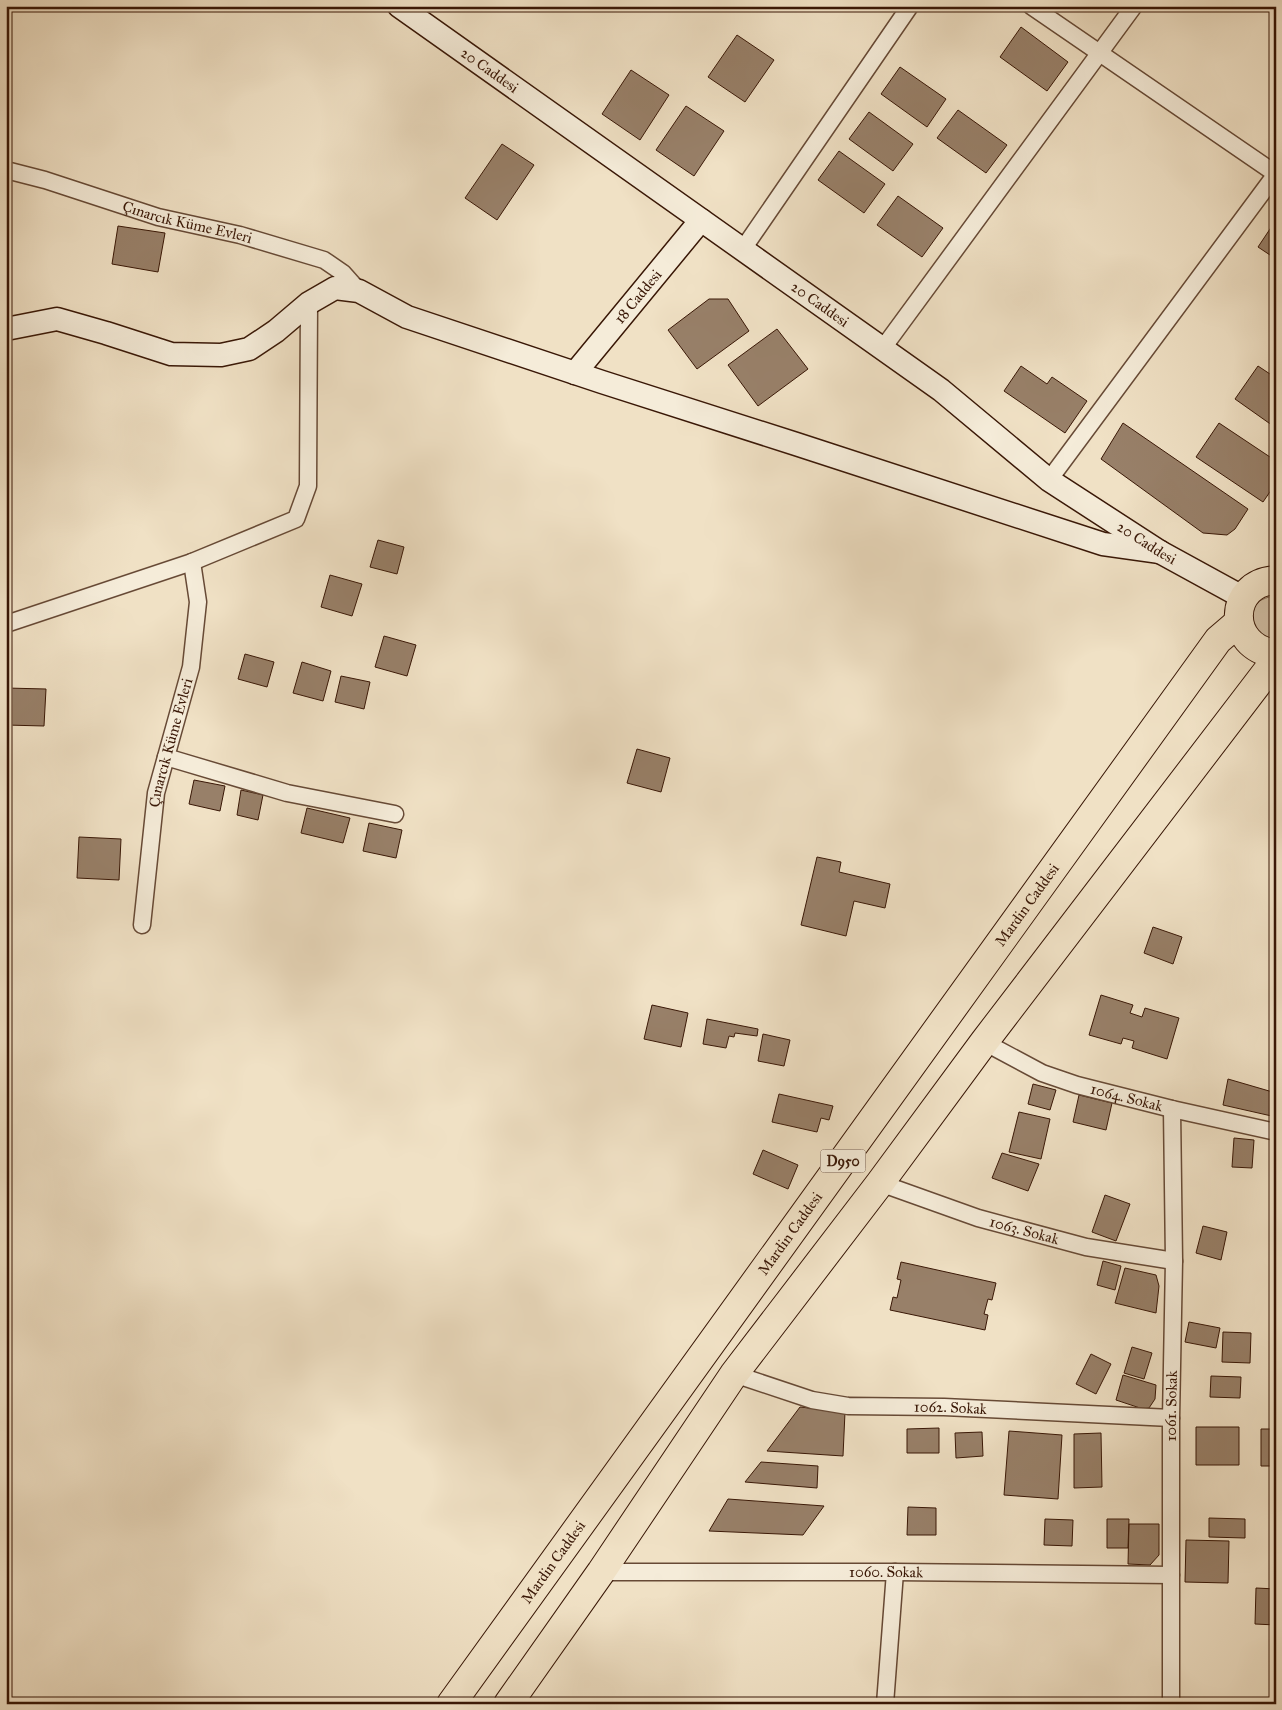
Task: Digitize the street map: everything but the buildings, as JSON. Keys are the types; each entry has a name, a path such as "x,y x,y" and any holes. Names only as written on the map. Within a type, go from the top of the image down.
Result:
{"highway":[{"path":"1259,589 1241,632 1255,648 1265,653 1276,654"},
{"name":"Mardin Caddesi","path":"452,1704 1218,640 1259,589"},
{"name":"D950","path":"508,1704 602,1572 734,1374 880,1183 984,1042 1262,678 1276,663"}],"street":[{"name":"20 Caddesi","path":"399,6 941,390 1049,480 1160,552 1259,589"},
{"path":"743,249 910,6"},
{"path":"1031,6 1276,174 1049,480"},
{"path":"883,348 1134,6"},
{"name":"Çınarcık Küme Evleri","path":"6,170 44,180 158,217 240,235 324,260 344,273 358,290 407,317 1103,544 1160,552"},
{"name":"18 Caddesi","path":"575,373 701,220"},
{"name":"Çınarcık Küme Evleri","path":"6,329 57,319 171,354 221,355 249,349 276,331 309,303 335,288 358,290"},
{"path":"6,624 192,562 296,519 308,486 309,303"},
{"name":"Çınarcık Küme Evleri","path":"142,925 156,793 191,667 198,602 192,562"},
{"path":"166,757 287,793 395,814"},
{"name":"1064. Sokak","path":"984,1042 1042,1072 1068,1082 1172,1109 1276,1132"},
{"name":"1061. Sokak","path":"1171,1704 1171,1418 1174,1261 1172,1109"},
{"name":"1063. Sokak","path":"880,1183 978,1218 1086,1248 1174,1261"},
{"name":"1062. Sokak","path":"734,1374 812,1400 848,1406 954,1407 1171,1418"},
{"name":"1060. Sokak","path":"602,1572 895,1572 1171,1575"},
{"path":"885,1704 895,1572"}],"shaded area":[{"path":"1269,597 1276,597 1276,641 1254,633 1252,610 1257,603"}]}
